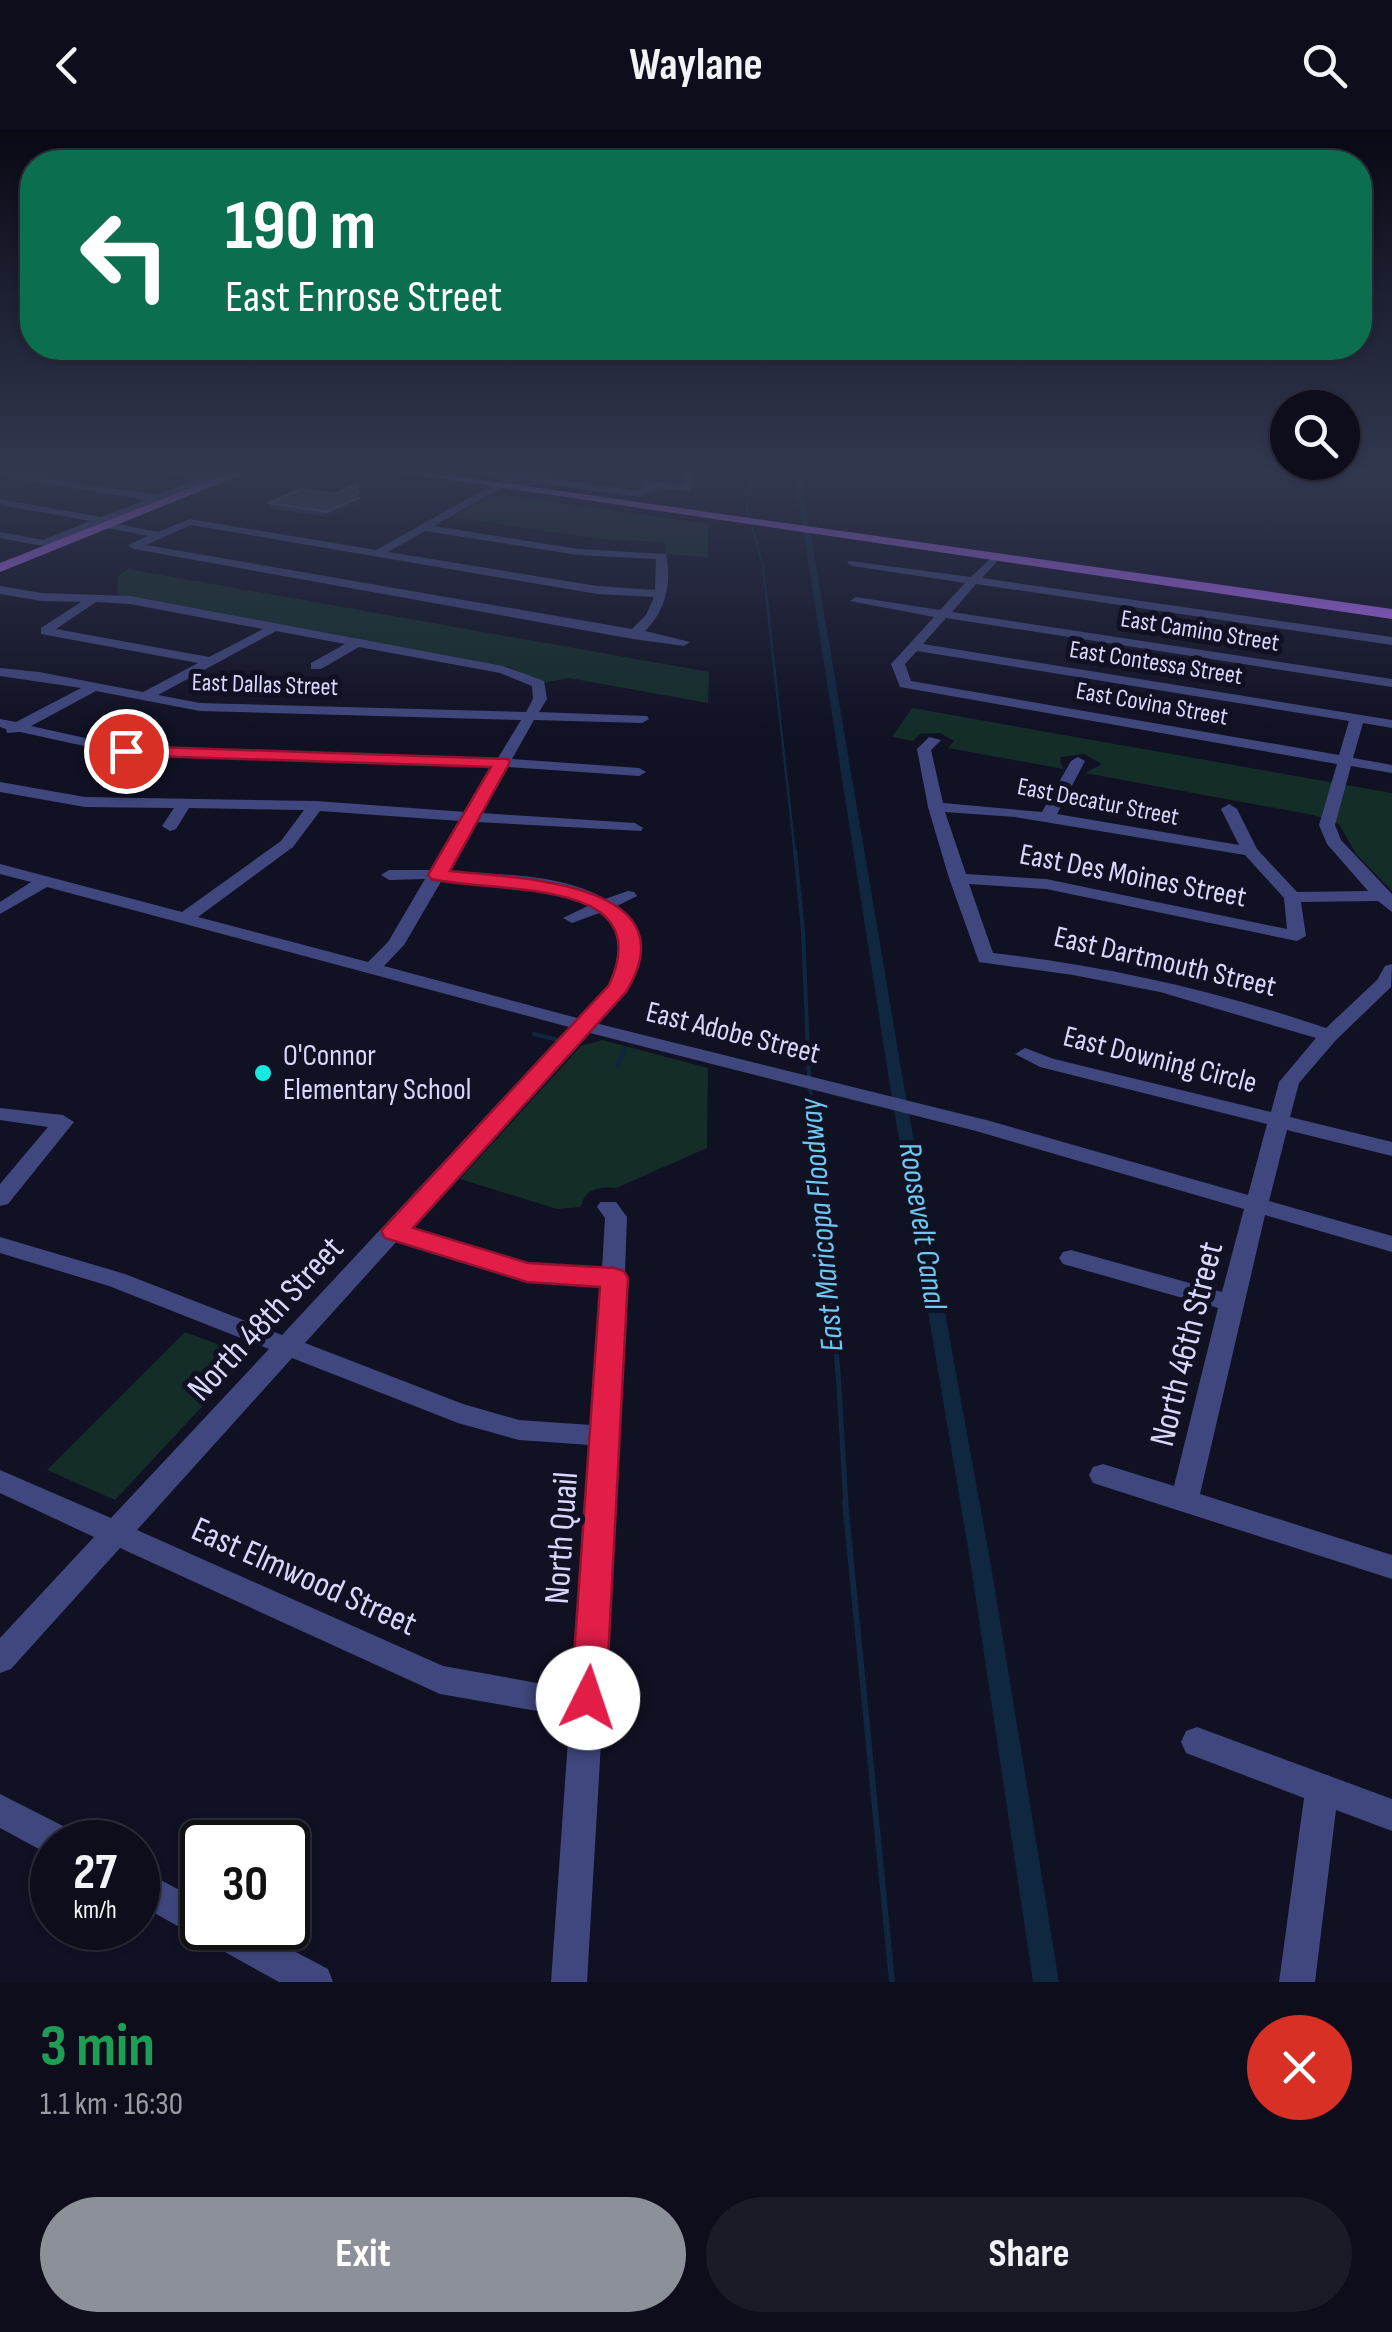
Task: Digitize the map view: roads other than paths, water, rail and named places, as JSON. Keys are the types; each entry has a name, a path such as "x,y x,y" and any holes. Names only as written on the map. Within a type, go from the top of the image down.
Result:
{"main road":[{"path":"990,557 1392,614"}],"street":[{"path":"199,557 684,642"},
{"path":"404,557 597,590 661,594"},
{"path":"633,635 660,608 662,557"},
{"path":"912,646 994,558"},
{"path":"419,572 436,563"},
{"path":"853,563 1392,641"},
{"path":"386,590 402,581"},
{"path":"0,590 144,602 448,659 519,674 539,684 541,693 531,714 438,875 395,945 372,968"},
{"path":"0,600 16,594"},
{"path":"95,598 45,631 211,661"},
{"name":"East Camino Street","path":"856,600 1392,684"},
{"path":"142,698 275,627"},
{"path":"316,666 358,642"},
{"name":"East Covina Street","path":"912,646 898,664 905,684 1392,769"},
{"name":"East Contessa Street","path":"912,646 1392,724"},
{"path":"433,668 448,659"},
{"name":"East Dallas Street","path":"0,672 200,707 642,718"},
{"path":"0,736 94,687"},
{"path":"1357,718 1327,825 1334,840 1389,901"},
{"path":"0,723 126,751 502,762 639,772"},
{"path":"934,740 924,749 936,807 958,878"},
{"path":"1048,816 1078,761"},
{"path":"0,788 60,800 316,806 635,828"},
{"path":"170,826 184,804"},
{"path":"185,918 288,844 316,806"},
{"name":"East Decatur Street","path":"936,807 984,807 1048,816 1175,843 1250,850"},
{"path":"1229,809 1250,850 1292,897 1389,901"},
{"name":"East Adobe Street","path":"0,869 584,1026 916,1110 1392,1244"},
{"path":"389,875 438,875 547,885 582,894 604,905"},
{"name":"East Des Moines Street","path":"958,878 1046,884 1297,936 1292,897"},
{"name":"East Dartmouth Street","path":"958,878 985,958 1071,967 1242,1005 1329,1036"},
{"path":"0,909 45,881"},
{"path":"572,918 628,896"},
{"name":"North 48th Street","path":"0,1659 618,988 631,960 626,927 604,905"},
{"path":"1258,1207 1289,1082 1392,970"},
{"name":"East Downing Circle","path":"1025,1054 1047,1063 1392,1149"},
{"path":"0,1114 63,1122 0,1199"},
{"name":"North Quail","path":"569,1982 614,1278 616,1217 608,1206"},
{"name":"North 46th Street","path":"1185,1498 1258,1207"},
{"path":"394,1231 527,1273 614,1278"},
{"path":"0,1245 117,1280 458,1412 519,1430 606,1436"},
{"path":"1071,1258 1231,1303"},
{"path":"1103,1475 1392,1567"},
{"name":"East Elmwood Street","path":"0,1481 440,1680 537,1697 588,1698"},
{"path":"1197,1742 1392,1815"},
{"path":"1297,1982 1322,1788"},
{"path":"0,1810 30,1826"},
{"path":"256,1950 315,1982"}],"waterway":[{"name":"East Maricopa Floodway","path":"761,557 795,854"},
{"name":"Roosevelt Canal","path":"811,557 897,1086 981,1566 1046,1982"},
{"name":"East Maricopa Floodway","path":"795,851 803,931 809,1076"},
{"path":"534,1034 558,1040"},
{"path":"617,1066 625,1048"},
{"name":"East Maricopa Floodway","path":"810,1086 815,1136"},
{"name":"East Maricopa Floodway","path":"815,1133 838,1372 846,1504"},
{"name":"East Maricopa Floodway","path":"845,1501 892,1982"}],"place":[{"name":"O'Connor Elementary School","path":"263,1073"}]}
